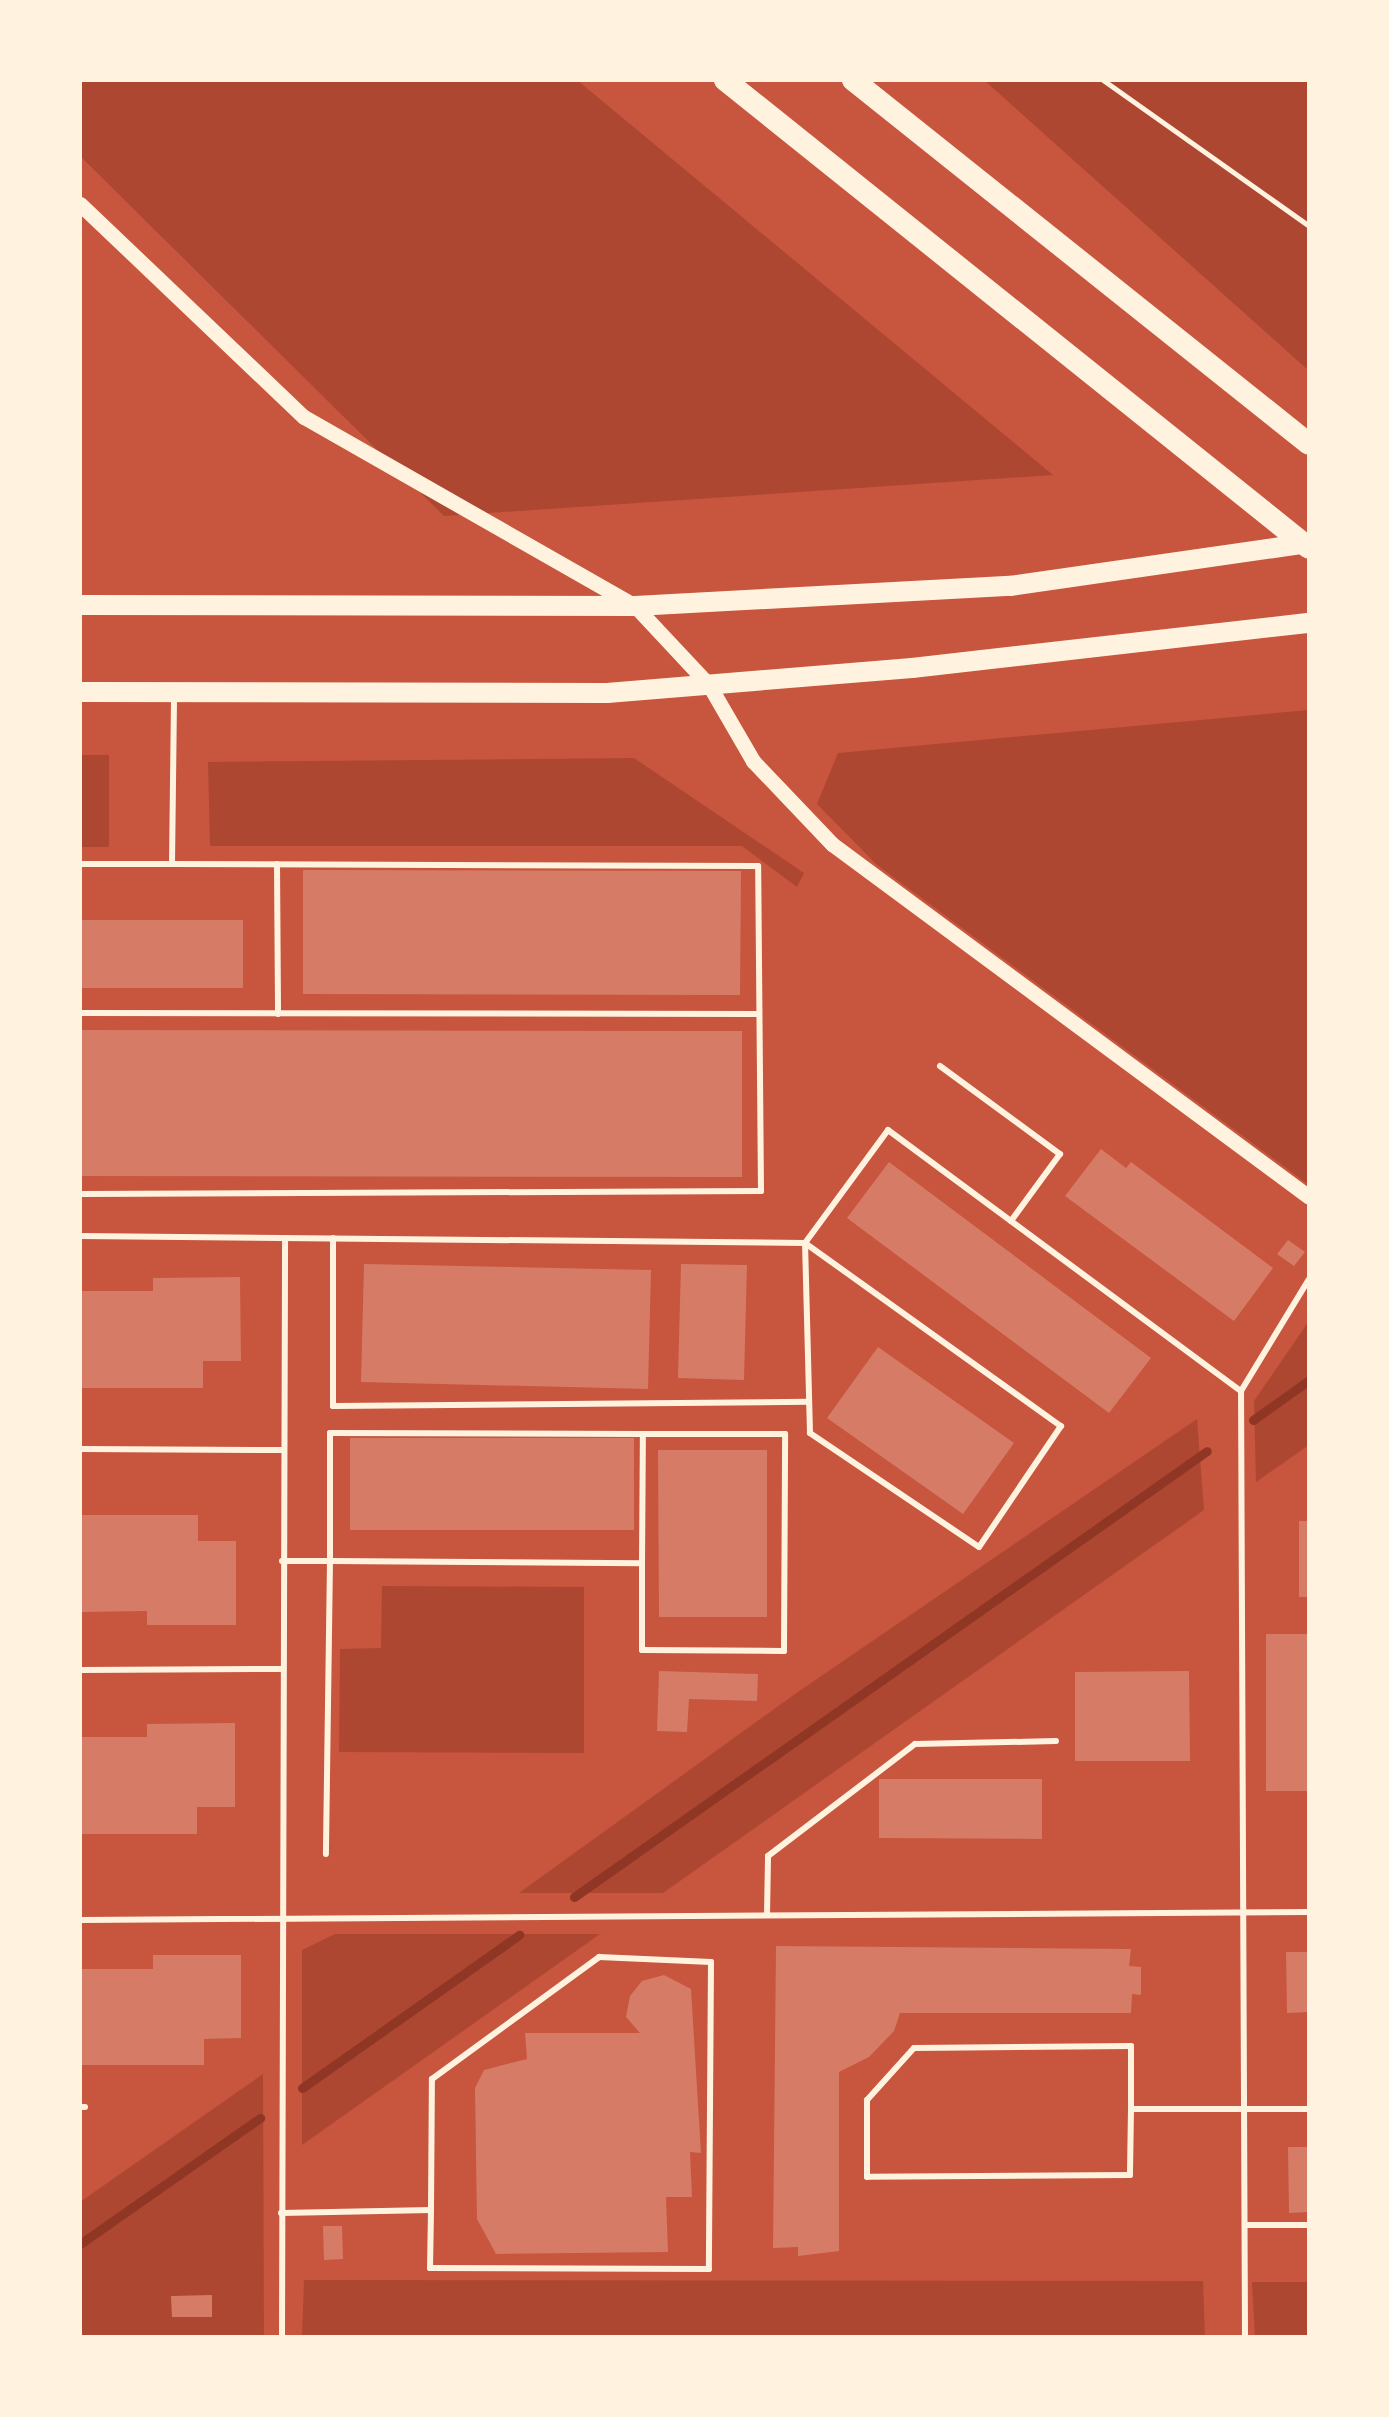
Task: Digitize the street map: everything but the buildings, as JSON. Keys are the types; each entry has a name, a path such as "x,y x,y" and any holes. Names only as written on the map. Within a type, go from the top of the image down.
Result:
{"highway":[{"path":"725,80 1309,546"},
{"path":"853,80 1303,439"}],"main road":[{"path":"80,605 635,606 1010,586 1309,546"},
{"path":"80,692 607,693 1309,623"}],"street":[{"path":"80,204 304,417 635,606 709,685 753,762 832,844 1309,1197"}],"lane":[{"path":"172,864 174,692"},
{"path":"80,864 758,866 761,1191 80,1194"},
{"path":"277,864 278,1014"},
{"path":"80,1014 759,1014"},
{"path":"940,1066 1060,1154 1011,1222"},
{"path":"80,1236 804,1243 1061,1426 979,1547 810,1433 804,1243 888,1130 1241,1391"},
{"path":"282,2337 280,1918 285,1238"},
{"path":"333,1238 333,1406 809,1402"},
{"path":"1246,2337 1241,1391 1309,1279"},
{"path":"326,1854 330,1433 785,1434 784,1651 642,1650 643,1434"},
{"path":"80,1448 283,1450"},
{"path":"282,1562 642,1563"},
{"path":"80,1670 282,1669"},
{"path":"767,1914 768,1856 915,1744 1056,1742"},
{"path":"80,1920 1309,1912"},
{"path":"599,1957 711,1962 710,2269 430,2268 431,2210 432,2079 599,1957"},
{"path":"1131,2046 1131,2109 1130,2176 867,2177 867,2100 914,2048 1131,2046"},
{"path":"1131,2109 1309,2109"},
{"path":"282,2213 431,2210"},
{"path":"1245,2225 1309,2225"}],"path":[{"path":"1103,80 1309,226"}],"shaded area":[{"path":"80,80 577,80 1053,475 444,516 80,156"},
{"path":"984,80 1309,80 1309,371"},
{"path":"1309,710 1309,1185 877,865 817,804 838,753"},
{"path":"80,755 109,755 109,847 80,847"},
{"path":"634,758 804,873 797,887 742,846 210,846 208,762"},
{"path":"1309,1321 1309,1445 1256,1482 1254,1401"},
{"path":"1197,1419 1204,1510 663,1893 519,1893 795,1694"},
{"path":"382,1586 584,1587 584,1753 339,1752 340,1649 381,1648"},
{"path":"335,1934 600,1934 302,2145 302,1950"},
{"path":"263,2074 264,2337 80,2337 80,2202"},
{"path":"304,2280 1203,2281 1205,2337 302,2337"},
{"path":"1252,2282 1309,2282 1309,2337 1255,2337"}],"waterway":[{"path":"1253,1420 1309,1380"},
{"path":"574,1897 1207,1451"},
{"path":"302,2088 519,1935"},
{"path":"80,2244 260,2118"}]}
